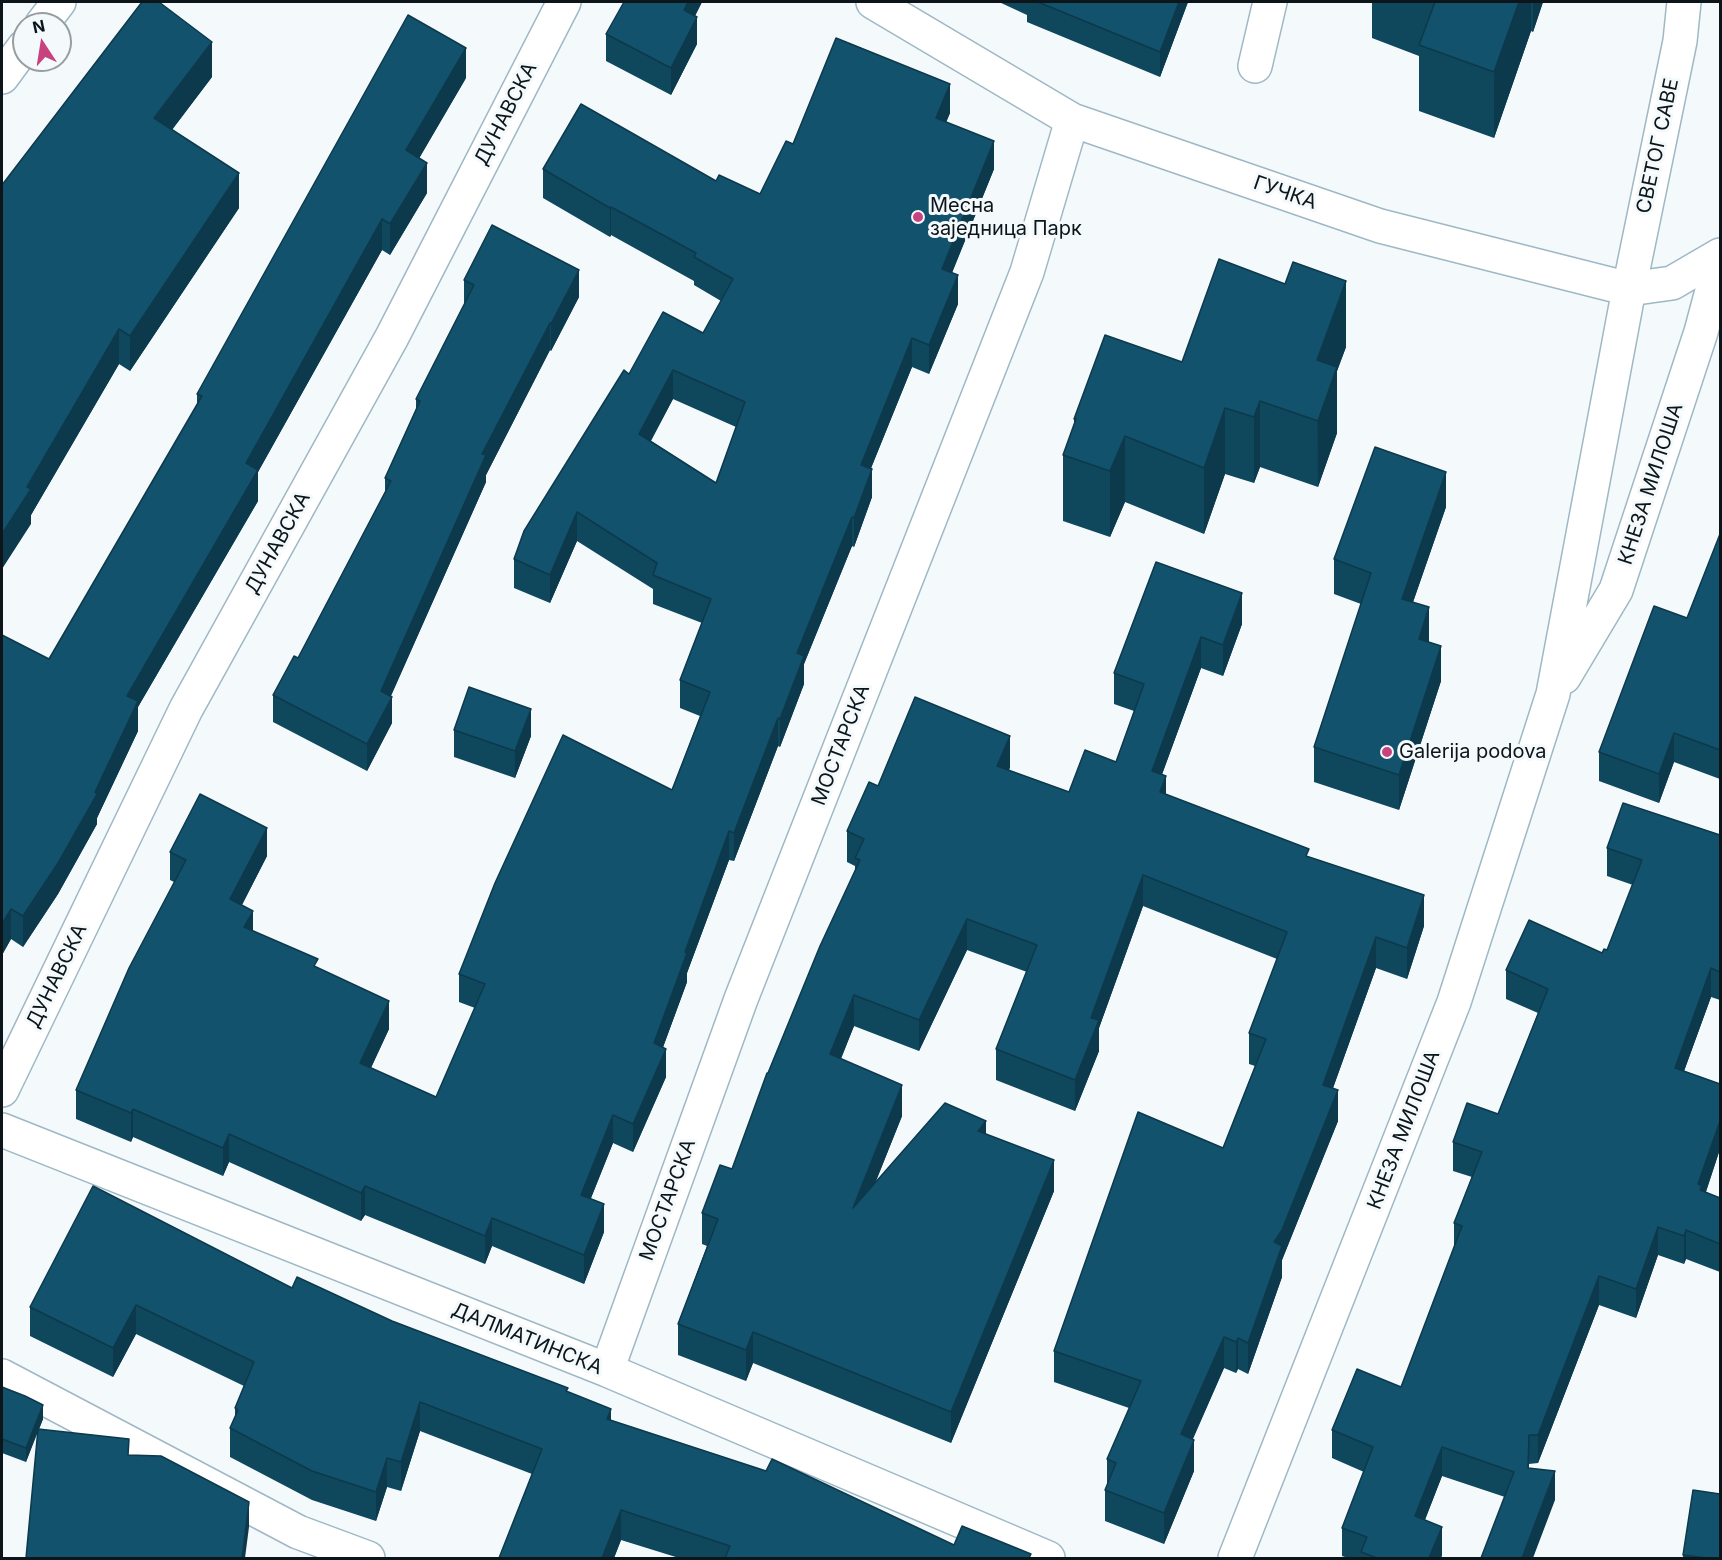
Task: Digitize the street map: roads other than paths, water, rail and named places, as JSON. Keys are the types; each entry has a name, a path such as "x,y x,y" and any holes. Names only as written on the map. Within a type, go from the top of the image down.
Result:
{"street":[{"name":"ДУНАВСКА","path":"2,1090 186,709 392,337 564,2"},
{"name":"ГУЧКА","path":"874,2 1072,120 1380,226 1629,289 1672,283 1720,255"},
{"path":"1255,66 1270,2"},
{"name":"СВЕТОГ САВЕ","path":"1629,289 1680,41 1684,2"},
{"path":"2,77 12,63"},
{"name":"МОСТАРСКА","path":"607,1370 741,999 1027,272 1072,120"},
{"name":"КНЕЗА МИЛОША","path":"1553,694 1616,590 1701,332 1720,261"},
{"name":"КНЕЗА МИЛОША","path":"1235,1558 1454,1002 1553,694 1629,289"},
{"name":"ДАЛМАТИНСКА","path":"2,1130 607,1370 1048,1558"},
{"path":"2,1376 298,1532 368,1558"}],"place":[{"name":"Месна заједница Парк","path":"918,217"},
{"name":"Galerija podova","path":"1387,752"}]}
